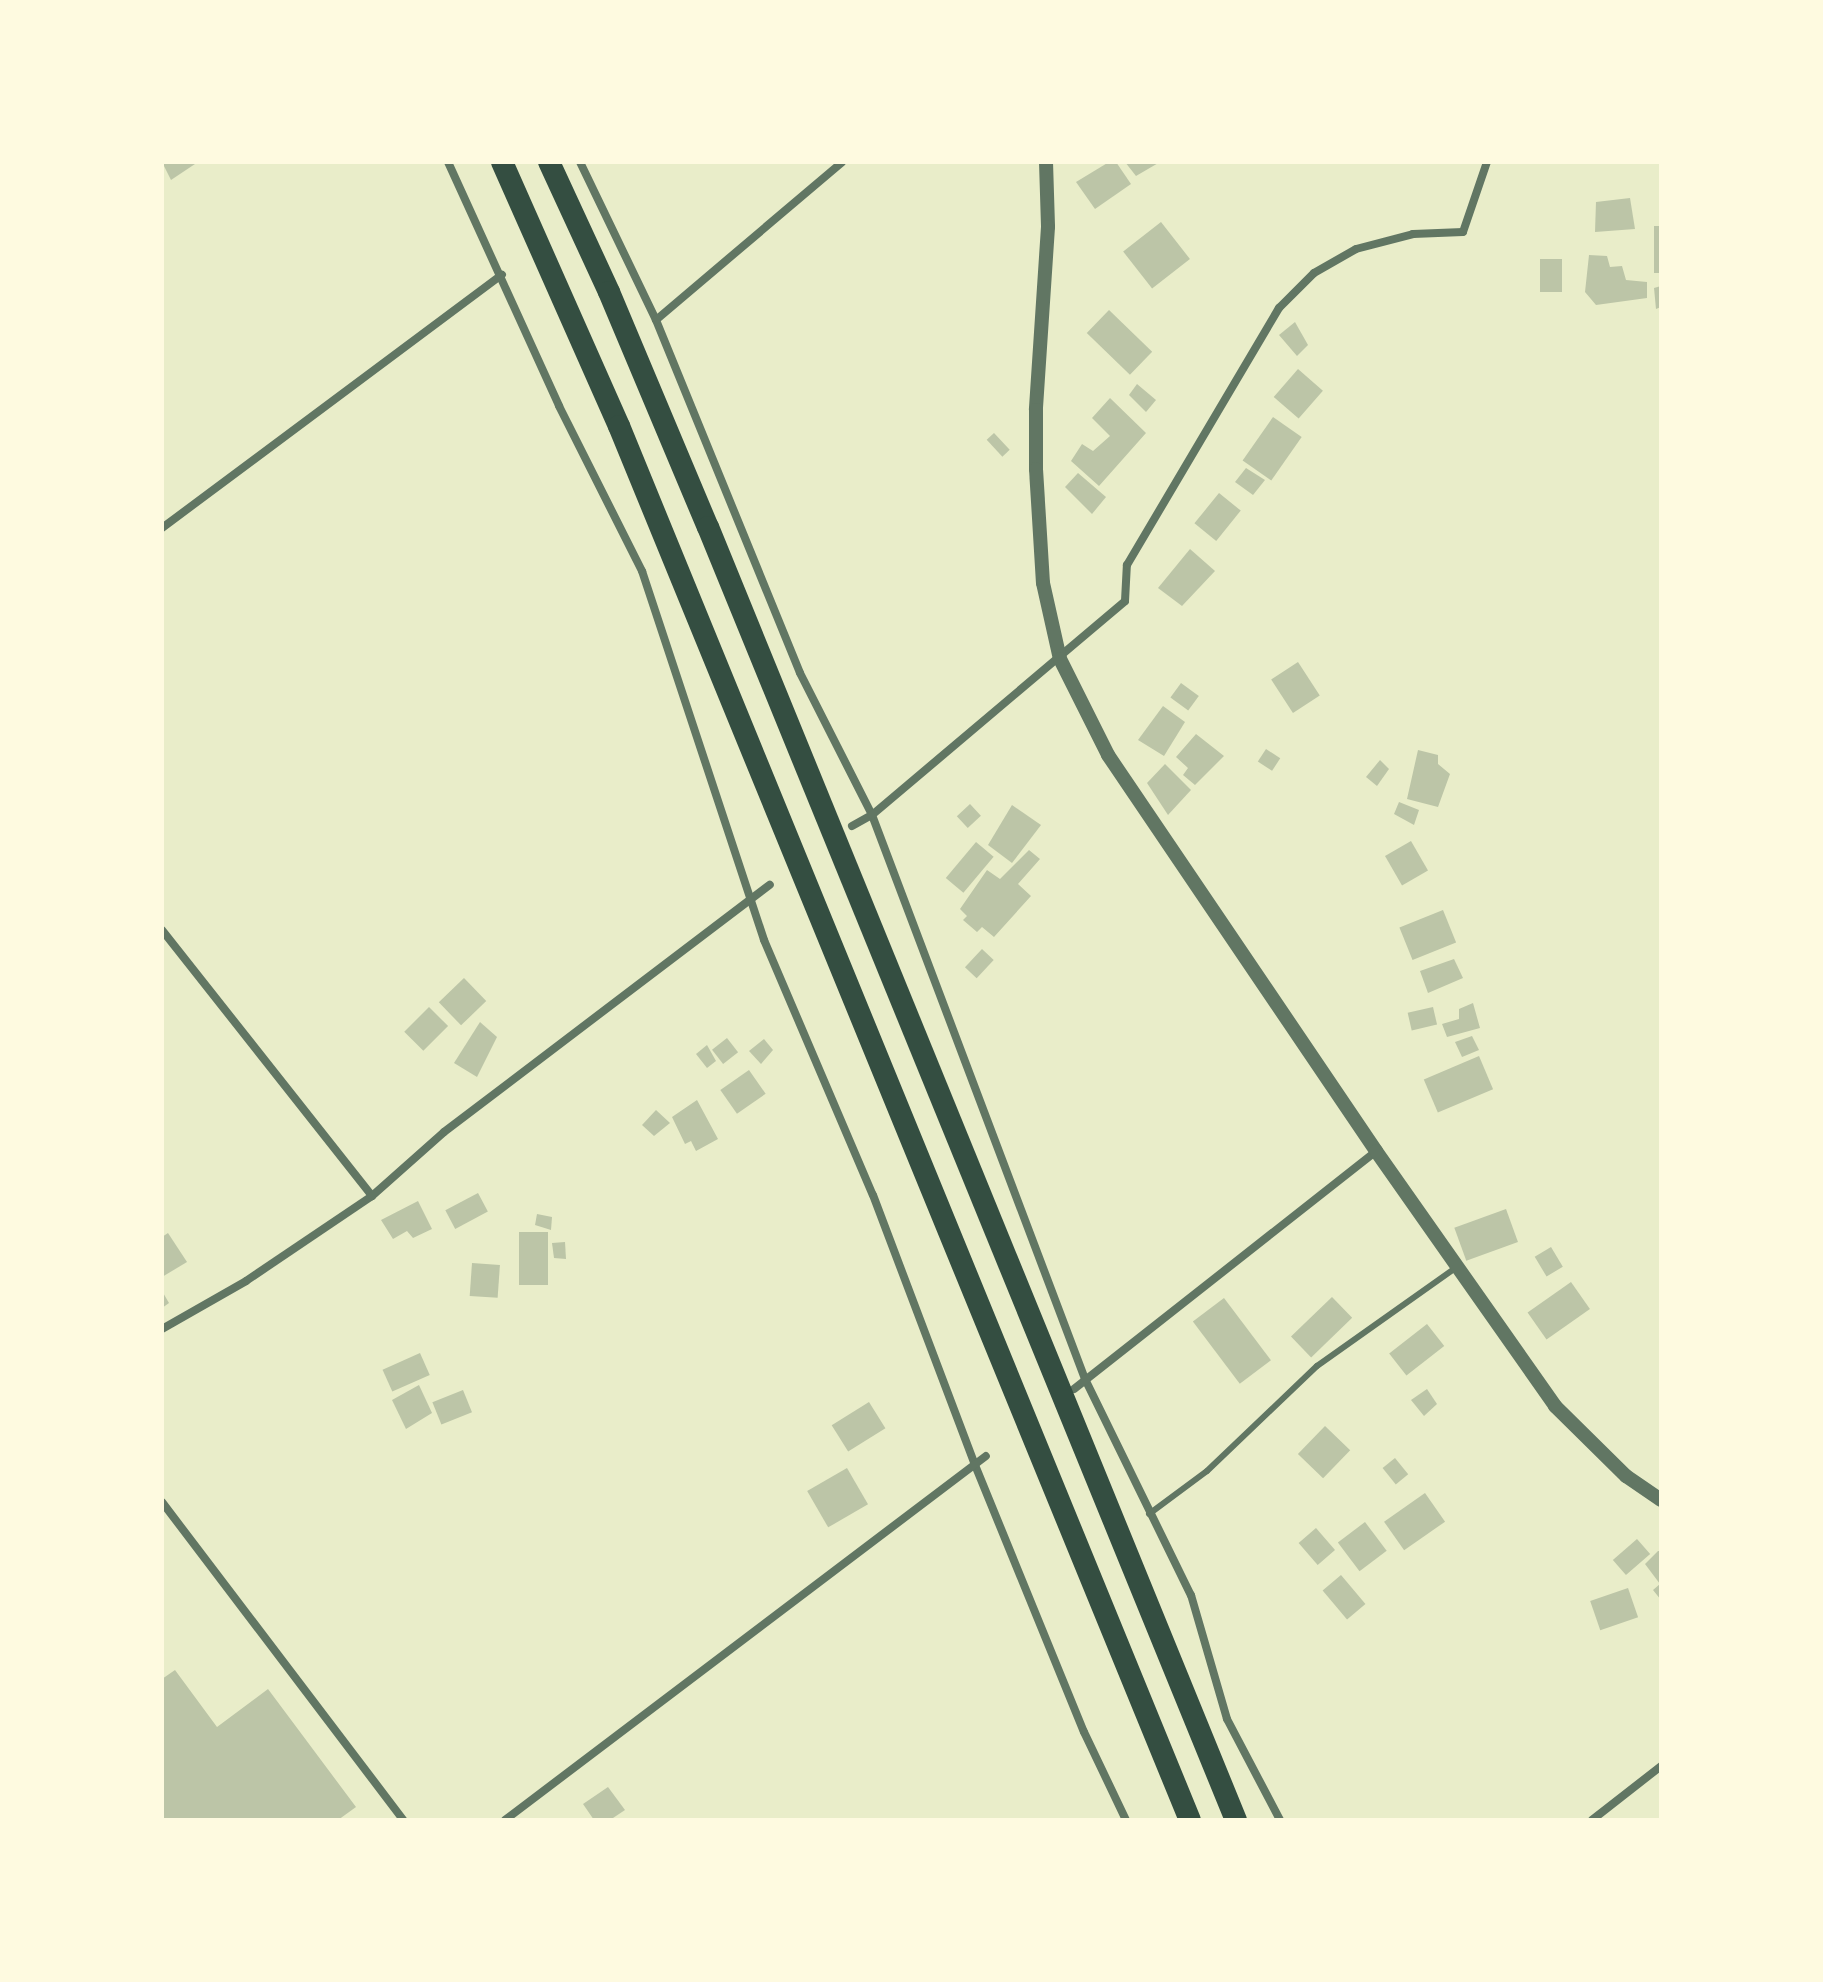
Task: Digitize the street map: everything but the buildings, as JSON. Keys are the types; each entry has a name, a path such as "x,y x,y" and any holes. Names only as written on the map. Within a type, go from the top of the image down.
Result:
{"highway":[{"path":"502,162 619,426 1190,1820"},
{"path":"549,162 609,292 708,527 1236,1820"}],"street":[{"path":"448,162 559,406 642,571 782,983 873,1195 975,1465 1084,1732 1126,1820"},
{"path":"580,162 656,320 800,673 872,815 1085,1379 1191,1595 1227,1719 1280,1820"},
{"path":"656,320 842,162"},
{"path":"1046,162 1048,227 1036,410 1036,469 1043,583 1060,659 1108,755 1376,1151 1555,1406 1626,1476 1661,1500"},
{"path":"852,826 872,815 1125,601 1127,565 1279,308 1314,273 1356,249 1413,234 1463,232 1487,162"},
{"path":"162,528 502,275"},
{"path":"162,1329 246,1281 372,1196 444,1132 753,901 770,885"},
{"path":"162,930 372,1196"},
{"path":"1074,1389 1376,1151"},
{"path":"505,1820 986,1456"},
{"path":"162,1502 403,1820"},
{"path":"1592,1820 1661,1766"}],"lane":[{"path":"1149,1514 1207,1471 1317,1366 1457,1267"}]}
